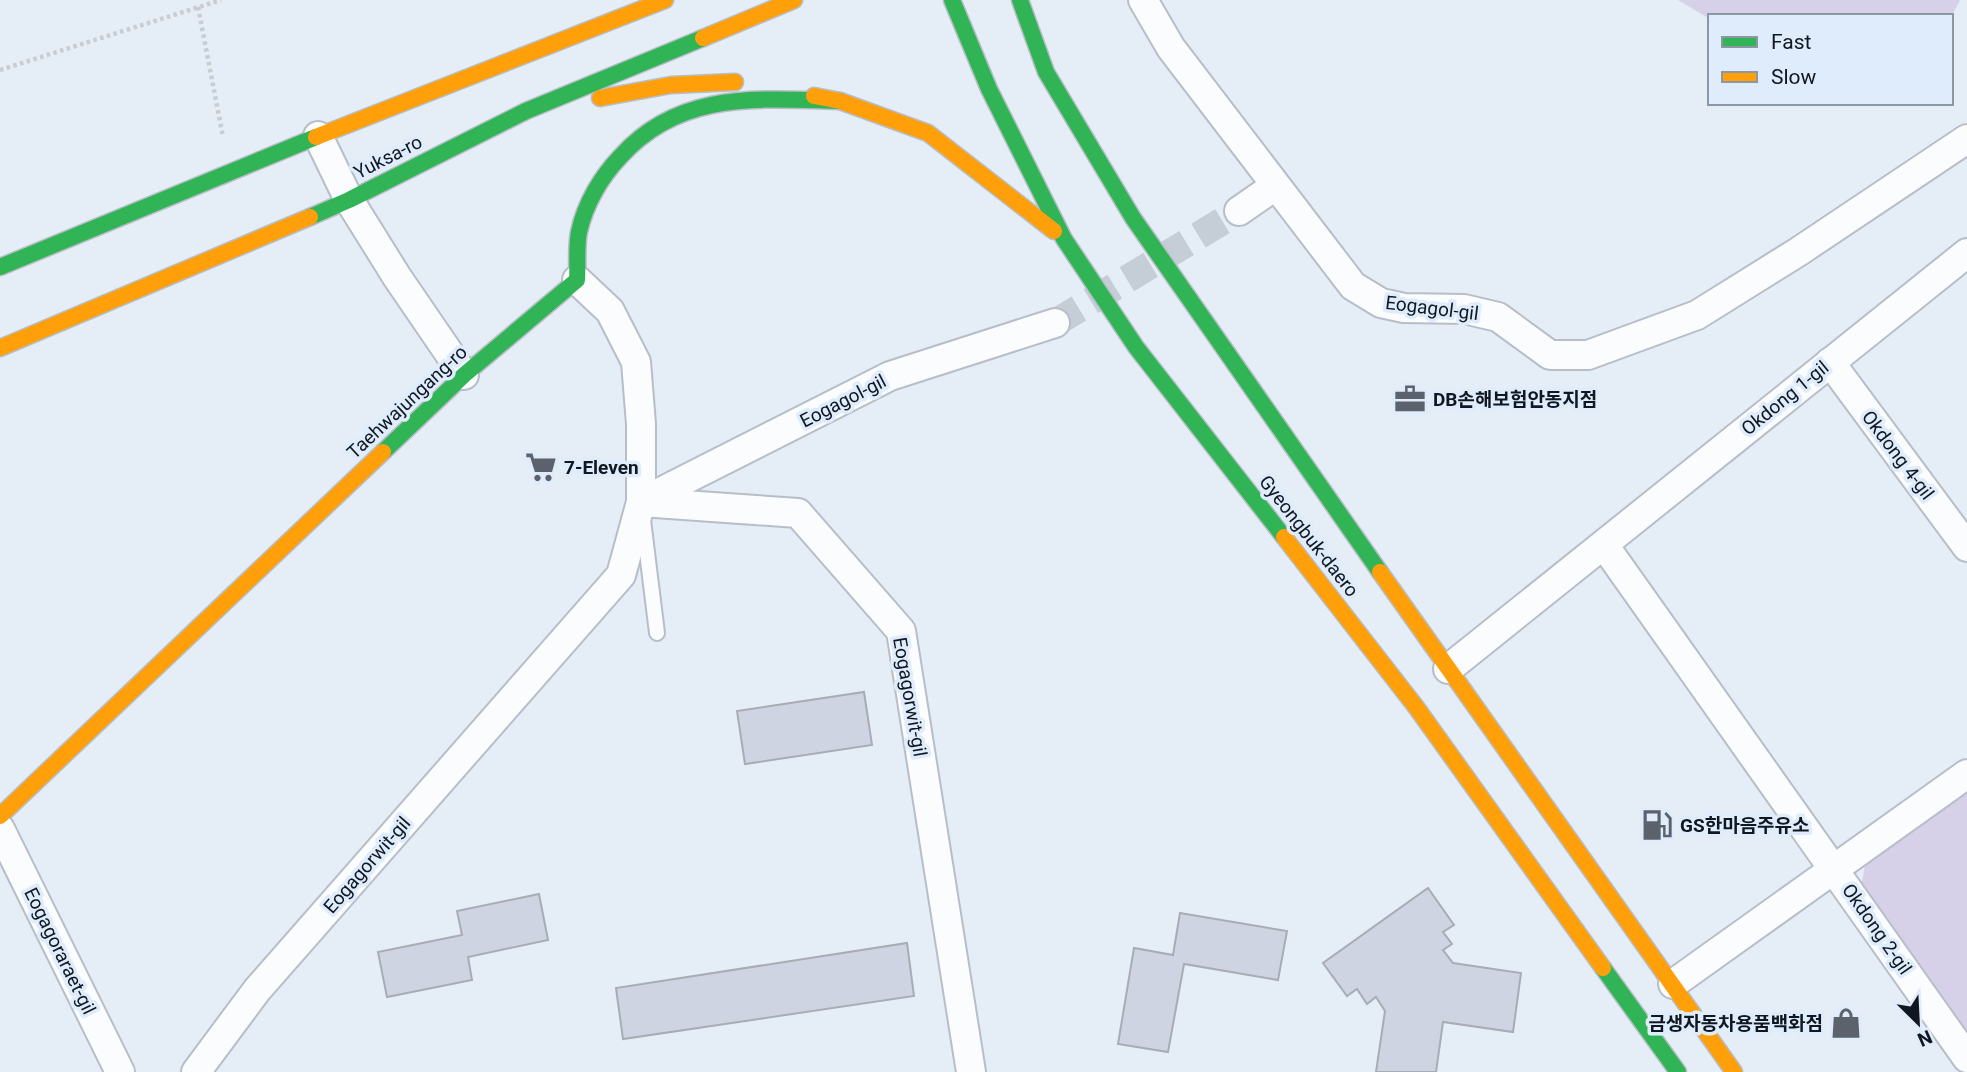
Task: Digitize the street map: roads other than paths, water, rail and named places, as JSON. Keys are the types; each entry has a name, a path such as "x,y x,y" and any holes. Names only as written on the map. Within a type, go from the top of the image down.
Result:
{"street":[{"path":"606,24 631,0"},
{"path":"0,267 318,136 665,0"},
{"name":"Yuksa-ro","path":"0,348 349,200 526,111 794,0"},
{"name":"Gyeongbuk-daero","path":"952,0 989,89 1064,239 1136,347 1416,707 1678,1072"},
{"name":"Gyeongbuk-daero","path":"1020,0 1046,72 1133,218 1734,1072"},
{"name":"Eogagol-gil","path":"1143,0 1171,48 1353,286 1381,303 1404,308 1464,309 1498,317 1550,355 1588,355 1697,315 1798,252 1967,139"},
{"path":"526,111 671,85 753,82 840,101 928,133 1064,239"},
{"path":"577,280 579,231 596,187 627,144 665,118 699,107 743,100 840,101"},
{"path":"318,136 349,200 397,277 464,375"},
{"path":"1239,211 1275,186"},
{"name":"Okdong 1-gil","path":"1448,669 1967,253"},
{"name":"Taehwajungang-ro","path":"0,816 464,375 577,280"},
{"name":"Eogagorwit-gil","path":"196,1072 257,990 621,575 641,502 641,424 636,362 610,311 577,280"},
{"name":"Eogagol-gil","path":"641,502 890,376 1055,323"},
{"name":"Okdong 4-gil","path":"1830,362 1967,547"},
{"name":"Eogagorwit-gil","path":"641,502 798,513 901,631 971,1072"},
{"path":"1604,545 1835,868"},
{"name":"Okdong 2-gil","path":"1673,984 1967,774"},
{"name":"Eogagoraraet-gil","path":"0,829 120,1072"},
{"name":"Okdong 2-gil","path":"1835,868 1967,1058"}],"lane":[{"name":"Eogagorwit-gil","path":"641,502 657,633"}],"tunnel":[{"path":"1055,323 1239,211"}],"place":[{"name":"DB손해보험안동지점","path":"1410,399"},
{"name":"7-Eleven","path":"541,467"},
{"name":"GS한마음주유소","path":"1657,825"},
{"name":"금생자동차용품백화점","path":"1846,1023"}]}
